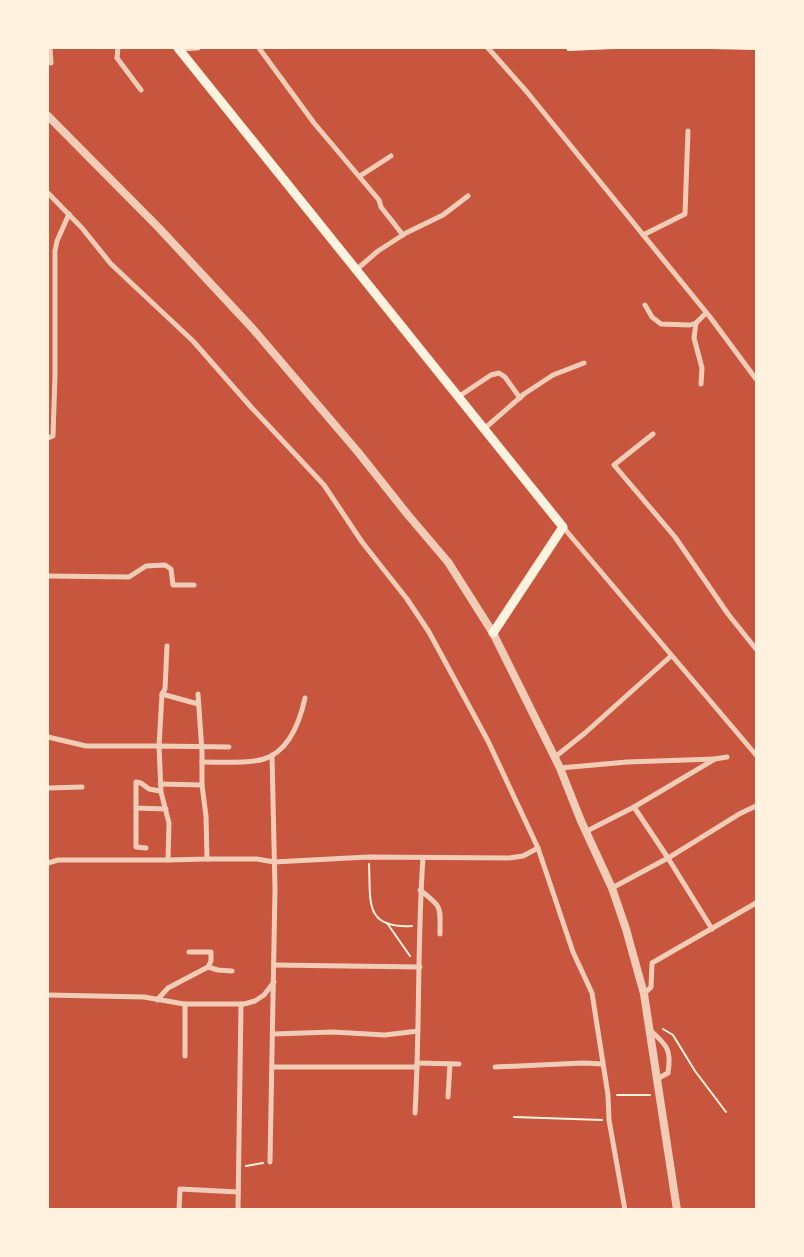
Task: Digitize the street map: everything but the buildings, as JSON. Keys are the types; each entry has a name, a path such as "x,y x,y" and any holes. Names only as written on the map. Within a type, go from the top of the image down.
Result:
{"main road":[{"path":"179,48 563,527 493,633"}],"street":[{"path":"50,48 51,63"},
{"path":"118,48 117,58 141,90"},
{"path":"179,48 198,48"},
{"path":"259,48 314,123 380,200 381,207 403,235"},
{"path":"488,48 527,92 643,235 756,379"},
{"path":"48,116 159,228 253,329 358,452 448,562 493,633 560,768 581,821 612,888 626,929 644,994 677,1210"},
{"path":"643,235 685,214 688,131"},
{"path":"360,176 391,156"},
{"path":"48,193 82,228 111,264 193,341 324,485 362,542 407,599 429,632 488,741 538,848 573,952 592,993 625,1210"},
{"path":"356,270 378,251 403,235 444,215 468,196"},
{"path":"48,438 52,436 54,405 55,251 57,241 69,214"},
{"path":"645,305 652,317 661,324 690,325 696,323 706,313"},
{"path":"696,323 694,338 702,368 701,384"},
{"path":"484,429 520,398 553,375 584,363"},
{"path":"458,397 482,380 499,373 505,377 520,398"},
{"path":"653,434 614,465 674,537 728,614 756,649"},
{"path":"563,527 756,755"},
{"path":"48,576 129,577 146,566 165,565 171,569 173,585 194,585"},
{"path":"167,646 159,746 160,788 169,823 168,860"},
{"path":"555,757 585,733 671,656"},
{"path":"162,694 198,704"},
{"path":"198,694 207,859"},
{"path":"202,762 264,760 282,749 302,715 305,698"},
{"path":"48,737 86,746 229,747"},
{"path":"270,1162 275,889 272,755"},
{"path":"560,768 627,762 727,757"},
{"path":"587,831 634,807 715,759"},
{"path":"146,848 136,848 136,782 142,783 148,789 202,785"},
{"path":"48,788 82,787"},
{"path":"612,888 668,858 739,814 756,806"},
{"path":"634,807 712,929"},
{"path":"136,808 166,809"},
{"path":"48,864 58,860 257,859 274,862 368,857 509,858 523,856 538,848"},
{"path":"415,1113 420,967 420,890 423,858"},
{"path":"420,890 438,904 440,934"},
{"path":"644,994 650,988 652,963 756,904"},
{"path":"157,1000 168,988 208,966 211,961 211,952 189,952"},
{"path":"274,965 420,967"},
{"path":"208,966 218,970 232,971"},
{"path":"48,995 144,997 185,1004 242,1004 255,1001 264,995 274,982"},
{"path":"185,1004 185,1056"},
{"path":"238,1210 242,1004"},
{"path":"650,1030 665,1044 671,1058 668,1073 657,1079"},
{"path":"273,1034 333,1032 386,1035 418,1031"},
{"path":"496,1067 583,1063 603,1064"},
{"path":"448,1097 450,1064"},
{"path":"273,1067 459,1064"},
{"path":"179,1210 180,1189 238,1192"}],"path":[{"path":"568,48 568,50 614,48"},
{"path":"711,48 756,49"},
{"path":"368,857 370,906 375,916 387,924 420,925"},
{"path":"387,924 420,967"},
{"path":"650,1030 664,1029 672,1035 695,1072 726,1112"},
{"path":"612,1095 646,1095"},
{"path":"514,1117 610,1120"},
{"path":"238,1167 270,1162"}]}
